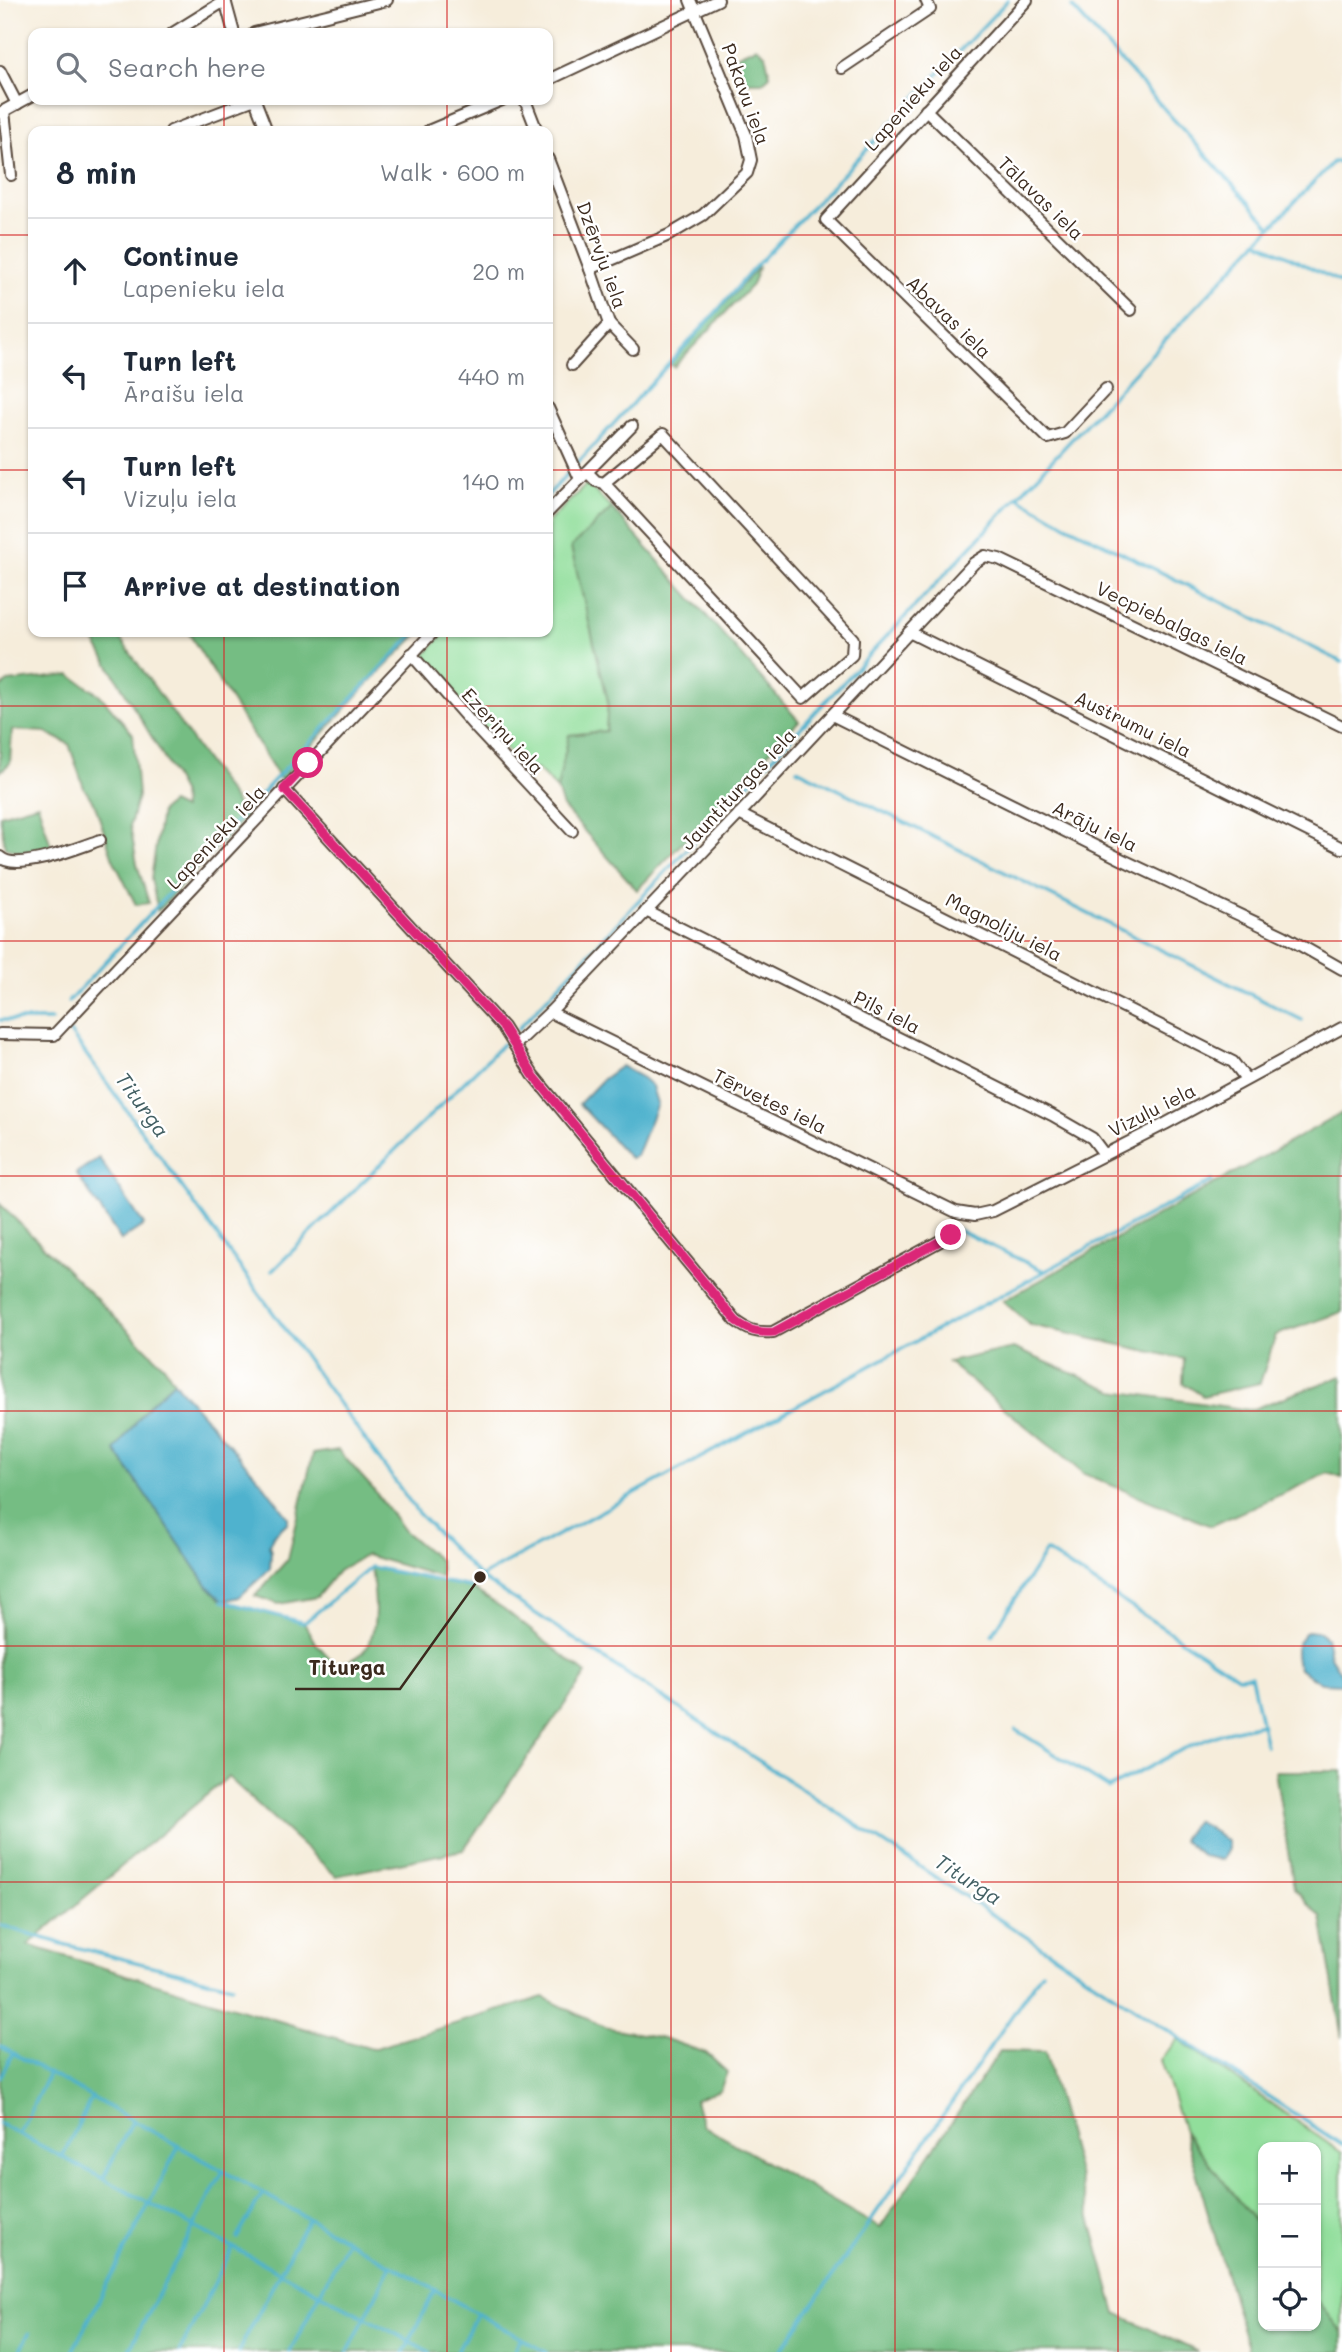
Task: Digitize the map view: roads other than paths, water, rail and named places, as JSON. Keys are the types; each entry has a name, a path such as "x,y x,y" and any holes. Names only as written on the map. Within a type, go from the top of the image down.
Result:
{"street":[{"path":"181,28 225,0 233,28"},
{"path":"274,28 387,0"},
{"path":"553,77 692,5 718,0"},
{"path":"842,68 930,9 926,0"},
{"name":"Lapenieku iela","path":"826,220 1027,0"},
{"name":"Pakavu iela","path":"590,269 703,215 747,173 751,160 746,135 692,5"},
{"path":"0,71 17,104"},
{"path":"12,175 2,112 28,98"},
{"path":"184,126 241,105"},
{"path":"256,105 265,126"},
{"path":"440,126 490,105"},
{"path":"527,105 535,126"},
{"name":"Tālavas iela","path":"926,110 1131,310"},
{"name":"Dzērvju iela","path":"553,172 609,324 633,349"},
{"name":"Abavas iela","path":"826,220 1048,438 1065,433 1106,389"},
{"name":"Dzērvju iela","path":"572,365 609,324"},
{"path":"553,418 583,476 604,483 803,698 852,655 853,639 663,434 604,483"},
{"path":"553,507 632,426"},
{"name":"Jauntiturgas iela","path":"515,1045 550,1012 739,814 974,563 985,556"},
{"name":"Vecpiebalgas iela","path":"985,556 999,559 1342,726"},
{"name":"Austrumu iela","path":"909,632 1342,848"},
{"name":"Lapenieku iela","path":"0,1034 54,1035 428,637"},
{"name":"Ezeriņu iela","path":"411,654 572,831"},
{"name":"Arāju iela","path":"832,715 1121,859 1284,936 1342,969"},
{"path":"284,789 503,1027 533,1075 736,1321 747,1330 758,1333 774,1332 951,1235"},
{"name":"Magnoliju iela","path":"739,814 1233,1062 1246,1079"},
{"path":"0,857 4,861 18,863 57,855 100,840"},
{"name":"Pils iela","path":"646,911 1052,1115 1092,1138 1104,1154"},
{"name":"Tērvetes iela","path":"550,1012 956,1212 975,1215"},
{"name":"Vizuļu iela","path":"975,1215 993,1211 1165,1124 1342,1028"}],"water":[{"path":"621,1066 652,1086 657,1104 636,1156 630,1158 579,1104 603,1079"},
{"path":"99,1158 144,1225 121,1240 76,1173"},
{"path":"174,1382 260,1480 288,1517 288,1522 273,1536 269,1545 270,1569 239,1597 224,1601 208,1586 115,1450 150,1404"},
{"path":"1307,1631 1319,1632 1326,1637 1330,1656 1342,1675 1342,1684 1321,1683 1299,1669 1296,1648"},
{"path":"1196,1820 1228,1841 1228,1849 1222,1860 1203,1856 1182,1839"}],"waterway":[{"path":"553,490 752,270 1008,0"},
{"path":"518,1029 1271,227 1072,7"},
{"path":"1271,227 1333,162 1342,162"},
{"path":"1257,241 1342,283"},
{"path":"1017,497 1064,524 1342,662"},
{"path":"68,1002 411,637"},
{"path":"797,769 1302,1020"},
{"name":"Titurga","path":"0,1020 51,1020"},
{"name":"Titurga","path":"70,1032 418,1513 480,1577 1342,2145"},
{"path":"272,1271 503,1044"},
{"path":"480,1577 1212,1181"},
{"path":"958,1230 1044,1271"},
{"path":"992,1635 1046,1551 1238,1677 1251,1676 1266,1746"},
{"path":"223,1601 304,1623 371,1567 470,1587"},
{"path":"1016,1730 1109,1788 1183,1749 1223,1733 1261,1724"},
{"path":"0,1925 63,1944 232,1986"},
{"path":"780,2352 1042,1972"},
{"path":"0,2046 546,2352"},
{"path":"0,2077 13,2053"},
{"path":"19,2134 49,2073"},
{"path":"62,2157 92,2097"},
{"path":"103,2178 133,2120"},
{"path":"0,2124 430,2352"},
{"path":"72,2352 179,2146"},
{"path":"128,2352 223,2171"},
{"path":"237,2238 263,2193"},
{"path":"238,2352 308,2219"},
{"path":"290,2352 347,2241"},
{"path":"179,2352 233,2247"},
{"path":"348,2352 391,2265"},
{"path":"404,2352 435,2290"},
{"path":"457,2352 477,2314"},
{"path":"19,2352 29,2333"},
{"path":"513,2352 521,2338"}],"place":[{"name":"Titurga","path":"480,1577"}]}
